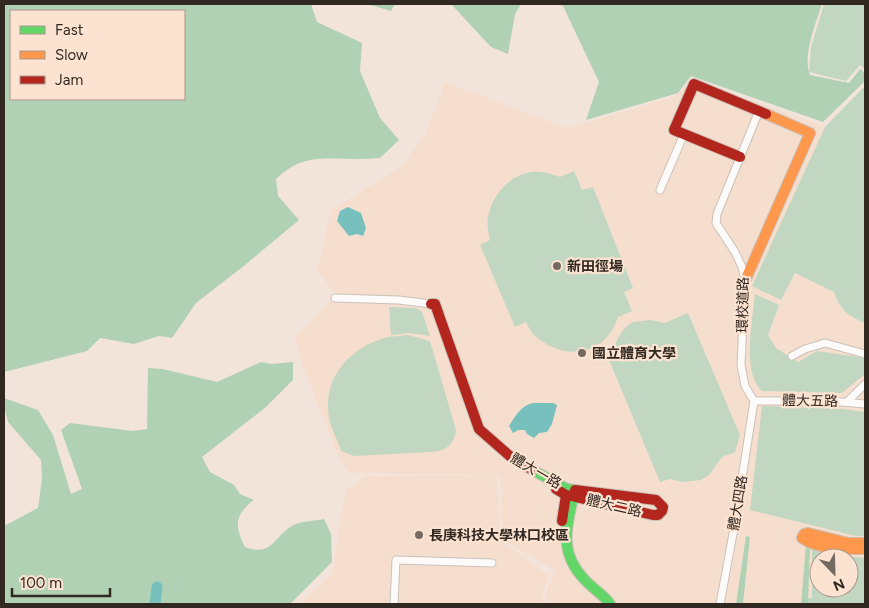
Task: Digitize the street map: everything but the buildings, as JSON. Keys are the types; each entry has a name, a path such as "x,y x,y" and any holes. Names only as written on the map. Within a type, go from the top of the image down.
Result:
{"street":[{"path":"745,282 810,133 759,111 694,84 674,130 740,157 759,111"},
{"path":"660,190 684,134"},
{"name":"環校道路","path":"740,157 717,214 716,223 735,252 742,267 745,282 741,365 745,386 754,401"},
{"name":"體大一路","path":"335,298 399,300 435,304 479,429 512,458 570,492"},
{"path":"792,356 805,348 826,342 865,354"},
{"path":"846,402 865,384"},
{"name":"體大五路","path":"754,401 865,404"},
{"name":"體大四路","path":"720,604 735,524 754,401"},
{"name":"體大一路","path":"570,492 559,538 564,560 570,574 604,604"},
{"name":"體大一路","path":"570,492 566,529 568,558 574,569 610,604"},
{"name":"體大二路","path":"570,492 656,500 663,507 658,515 653,515 570,492"},
{"path":"865,544 849,543 808,533 804,534 802,538 807,542 844,548 865,549"},
{"path":"394,604 396,560 492,563"}],"shaded area":[{"name":"國立體育大學","path":"693,80 825,127 752,286 795,273 834,292 839,305 854,319 865,323 865,604 550,604 545,597 554,570 503,540 500,475 349,473 338,454 303,367 295,338 336,294 317,271 331,210 401,167 426,134 445,82 567,128 674,97"},
{"name":"長庚科技大學林口校區","path":"365,476 497,476 501,541 549,576 542,597 546,604 299,604 331,575 338,529 347,489"}],"green space":[{"path":"4,4 311,4 317,22 362,43 360,71 380,118 399,140 380,158 310,160 301,162 285,171 276,179 278,196 299,220 196,303 172,338 159,336 134,344 100,338 87,351 4,372"},
{"path":"367,4 395,4 391,11"},
{"path":"451,4 521,4 515,14 508,54 491,47"},
{"path":"558,4 822,4 809,49 808,67 810,75 849,83 860,69 865,73 865,81 823,122 691,76 678,93 586,120 599,82 563,6"},
{"path":"824,4 865,4 865,69 860,65 846,81 809,72 811,47"},
{"path":"865,86 865,323 845,312 834,292 795,273 781,300 752,286 825,127"},
{"name":"新田徑場","path":"574,171 582,190 593,187 633,288 624,292 632,311 618,317 612,330 604,340 594,347 570,352 546,344 534,335 526,322 515,327 480,245 490,240 488,220 491,206 505,185 511,180 525,173 543,172 560,177"},
{"path":"755,294 779,305 768,335 776,348 798,362 817,351 865,358 865,374 842,393 762,391 756,382 750,359"},
{"path":"389,307 416,308 422,312 430,336 409,333 391,335"},
{"path":"688,313 740,435 735,452 722,457 709,475 701,480 682,482 670,479 660,482 605,350 614,346 621,333 633,322 650,320 665,323"},
{"path":"408,335 430,341 456,430 453,440 445,449 431,452 354,456 341,451 331,426 328,404 334,379 340,368 360,349 372,343 393,336"},
{"path":"261,362 272,364 293,362 293,380 266,407 202,457 210,472 234,485 240,494 254,500 243,510 238,521 239,533 245,547 254,549 267,548 295,524 324,519 331,534 332,562 290,604 4,604 4,526 38,508 42,479 41,460 8,422 4,398 38,410 53,435 71,494 82,489 61,430 70,423 133,431 147,429 148,368 163,369 217,382"},
{"path":"762,406 842,409 865,412 865,536 856,536 750,510"},
{"path":"746,536 750,537 743,604 736,604"},
{"path":"806,545 810,547 808,604 801,604"},
{"path":"859,557 865,558 865,604 807,604 806,598 859,598"}],"water":[{"path":"348,207 361,213 366,228 363,236 357,234 349,236 337,221 340,211"},
{"path":"533,403 553,403 557,405 552,424 547,432 539,433 534,438 527,434 525,430 518,430 513,433 509,426 514,418 522,409"}],"waterway":[{"path":"155,604 157,587"}],"traffic: fast":[{"path":"531,469 567,489 575,490 566,537 570,559 585,580 610,604"}],"traffic: slow":[{"path":"745,281 810,133 766,114"},
{"path":"865,543 849,543 808,533 804,534 802,538 824,547 865,549"}],"traffic: jam":[{"path":"740,157 674,130 694,84 766,114"},
{"path":"431,304 435,304 479,429 512,458 531,469"},
{"path":"556,489 566,495 562,521"},
{"path":"567,495 653,515 658,515 663,507 656,500 575,490"}],"place":[{"name":"新田徑場","path":"557,266"},
{"name":"國立體育大學","path":"582,353"},
{"name":"長庚科技大學林口校區","path":"419,535"}]}
